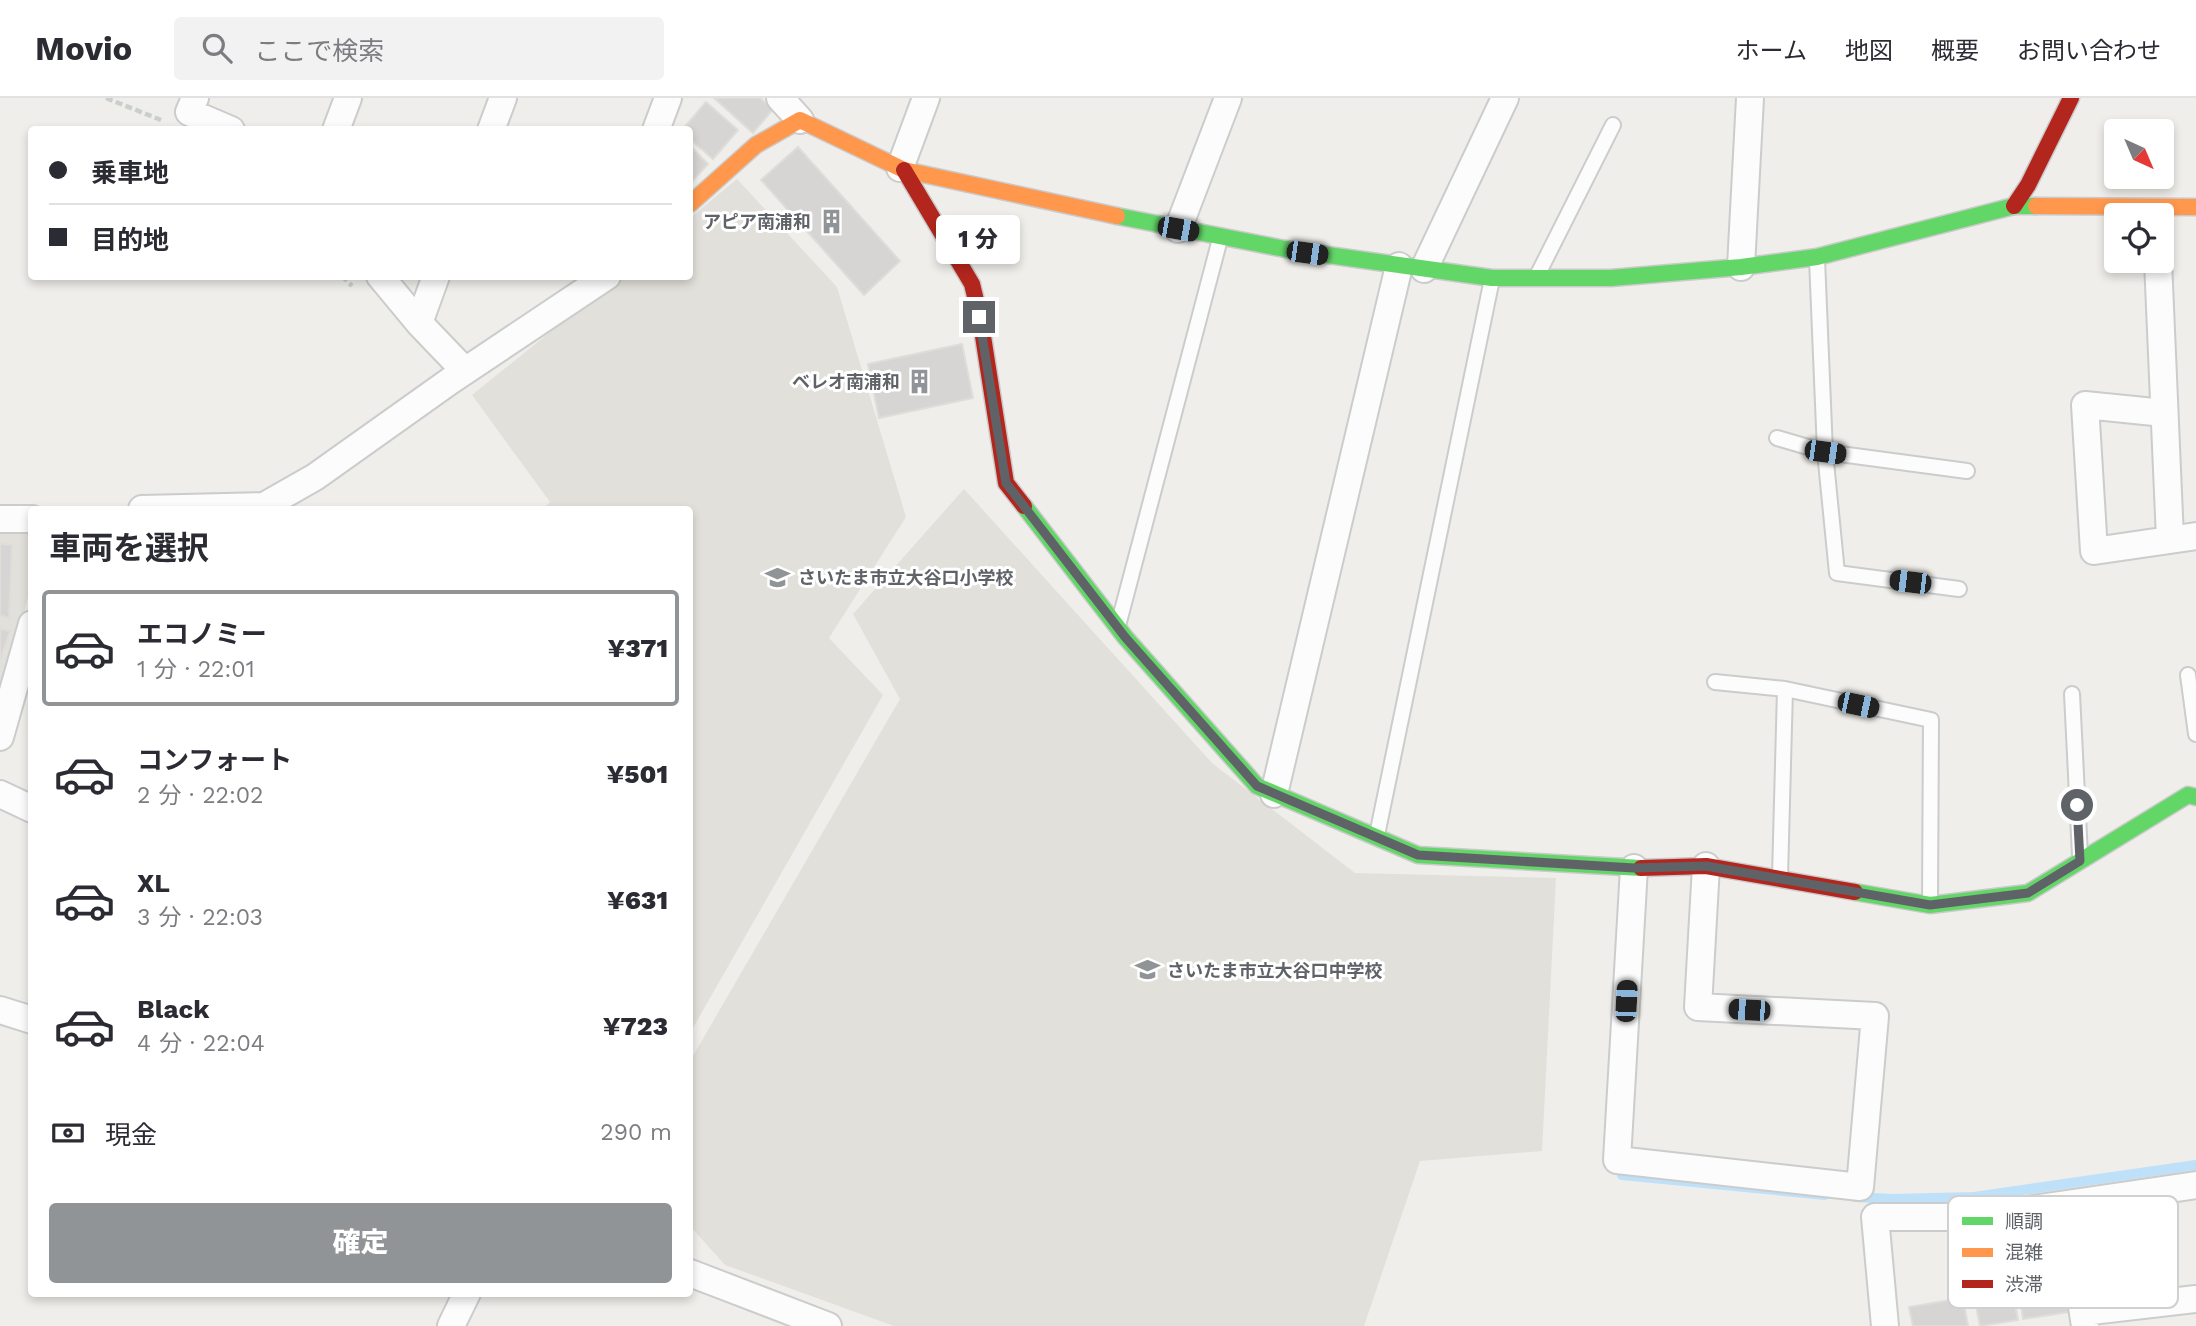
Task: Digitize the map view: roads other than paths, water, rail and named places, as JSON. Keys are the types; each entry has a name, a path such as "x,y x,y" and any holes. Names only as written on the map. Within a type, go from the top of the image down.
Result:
{"street":[{"path":"195,98 189,113 220,126"},
{"path":"338,126 348,98"},
{"path":"492,126 503,98"},
{"path":"658,126 668,98"},
{"path":"780,98 800,120 902,169 1178,229 1284,249 1492,278 1611,278 1741,267 1817,257 2014,206 2104,209"},
{"path":"902,169 926,98"},
{"path":"1178,229 1228,98"},
{"path":"1275,793 1412,267 1505,98"},
{"path":"1741,267 1750,98"},
{"path":"2014,206 2028,185 2071,98"},
{"path":"693,201 756,145 800,120"},
{"path":"902,169 972,284 1006,483 1118,628 1257,786 1418,855 1634,868 1706,866 1930,905 2028,893 2188,795 2196,797"},
{"path":"2174,209 2196,207"},
{"path":"2158,273 2170,539"},
{"path":"383,280 419,323 465,371"},
{"path":"419,323 435,280"},
{"path":"264,506 315,477 465,371 601,280"},
{"path":"2164,413 2085,405 2094,551 2196,536"},
{"path":"0,519 28,519"},
{"path":"0,737 28,638"},
{"path":"0,794 28,807"},
{"path":"1634,868 1617,1160 1860,1187 1875,1016 1698,1007 1706,866"},
{"path":"0,1010 28,1019"},
{"path":"2124,1196 2196,1185"},
{"path":"1885,1326 1875,1217 1948,1217"},
{"path":"693,1274 828,1326"},
{"path":"451,1326 465,1297"},
{"path":"2178,1302 2196,1299"},
{"path":"2084,1319 2146,1308"}],"lane":[{"path":"1537,277 1613,125"},
{"path":"1118,628 1221,237"},
{"path":"1817,257 1825,452 1837,573 1959,589"},
{"path":"1376,837 1492,278"},
{"path":"1777,438 1825,452 1967,471"},
{"path":"2188,675 2196,734"},
{"path":"1716,682 1785,689 1931,720 1930,905"},
{"path":"1780,879 1785,689"},
{"path":"2072,694 2080,861"}],"waterway":[{"path":"1981,1196 2196,1165"},
{"path":"1622,1175 1825,1195"},
{"path":"1855,1197 1948,1198"}],"place":[{"name":"アピア南浦和","path":"831,221"},
{"name":"ベレオ南浦和","path":"920,381"},
{"name":"さいたま市立大谷口小学校","path":"778,577"},
{"name":"さいたま市立大谷口中学校","path":"1147,970"}]}
